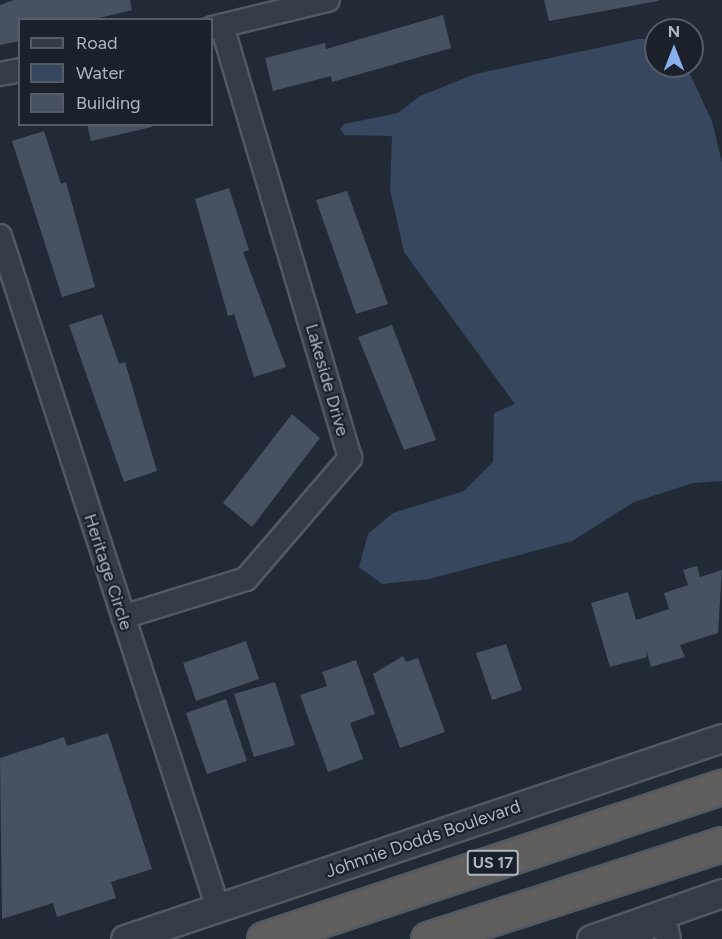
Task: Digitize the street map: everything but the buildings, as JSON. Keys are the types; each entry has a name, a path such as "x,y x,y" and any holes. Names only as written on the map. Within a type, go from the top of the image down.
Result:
{"highway":[{"name":"US 17","path":"264,939 722,788"},
{"path":"428,939 722,844"}],"street":[{"path":"217,27 328,0"},
{"name":"Lakeside Drive","path":"123,617 246,579 350,458 217,27"},
{"path":"0,74 18,70"},
{"name":"Heritage Circle","path":"0,236 218,908"},
{"name":"Johnnie Dodds Boulevard","path":"125,939 722,738"},
{"path":"643,930 722,892"},
{"path":"591,939 643,930 667,931 669,939"}],"water":[{"path":"644,39 644,78 692,78 712,121 722,163 722,481 693,483 634,502 572,541 429,579 382,584 359,567 368,534 393,513 464,491 493,462 494,413 515,404 404,252 390,190 392,136 345,135 340,129 344,124 398,113 420,96 475,74"}]}
